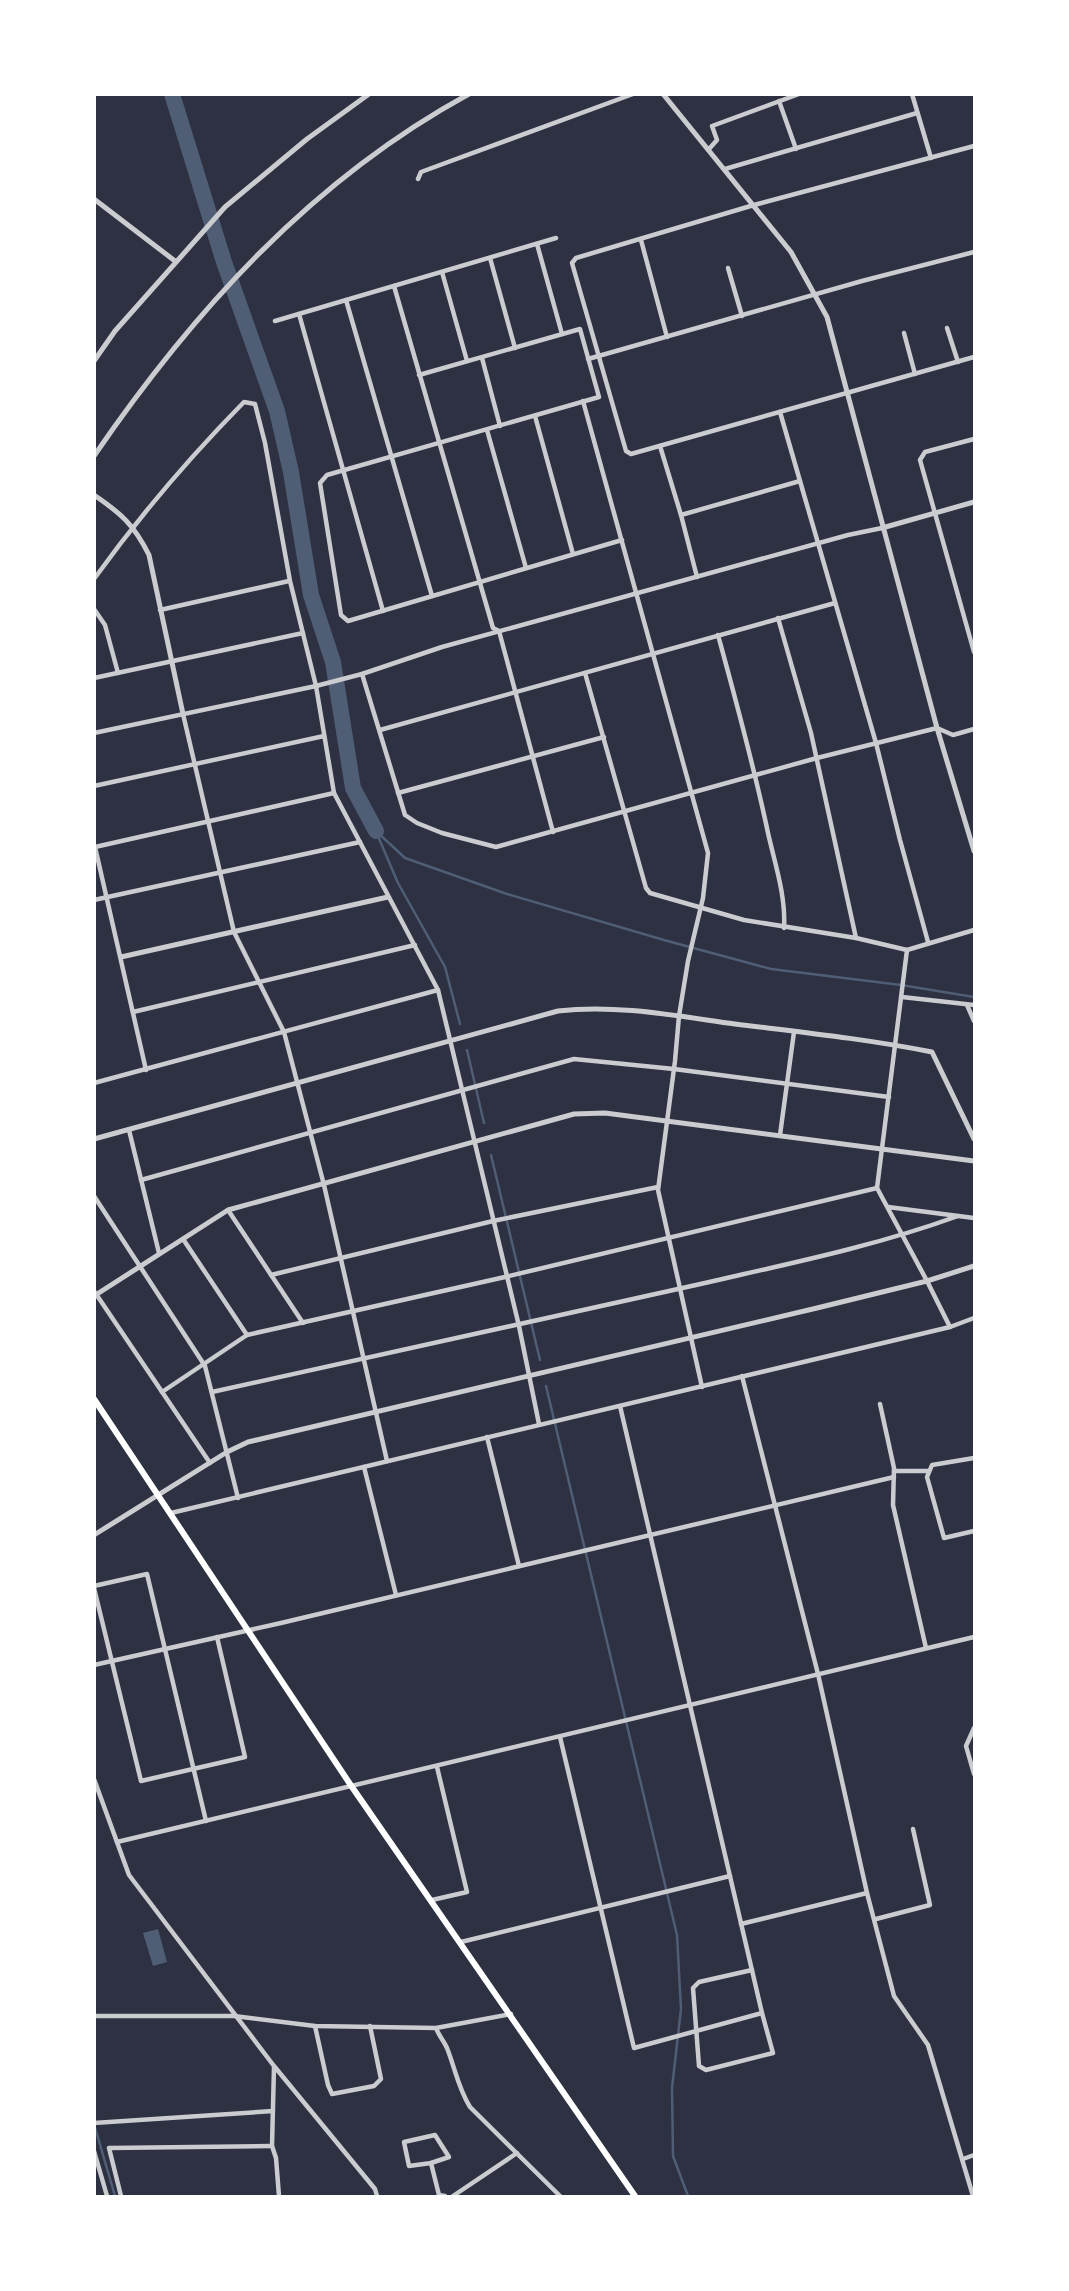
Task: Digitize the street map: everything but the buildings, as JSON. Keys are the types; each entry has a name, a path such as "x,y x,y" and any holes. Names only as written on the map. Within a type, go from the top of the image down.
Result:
{"main road":[{"path":"94,1399 352,1787 635,2196"}],"street":[{"path":"94,361 115,331 225,207 307,139 369,94"},
{"path":"94,456 138,392 214,299 247,264 343,178 469,94"},
{"path":"418,179 421,172 633,94"},
{"path":"663,94 791,252 827,317 937,728 975,851"},
{"path":"709,149 718,140 712,126 799,94"},
{"path":"912,94 931,158"},
{"path":"779,101 796,149"},
{"path":"725,169 917,113"},
{"path":"975,146 754,205 576,258 572,263 626,451 631,454 975,357"},
{"path":"94,199 175,261"},
{"path":"275,321 556,239"},
{"path":"641,240 667,337"},
{"path":"537,244 562,334"},
{"path":"588,359 975,252"},
{"path":"490,258 515,348"},
{"path":"729,268 742,316"},
{"path":"442,272 467,361"},
{"path":"394,286 493,628 499,631 553,832"},
{"path":"346,300 432,596"},
{"path":"299,314 383,611"},
{"path":"947,328 958,362"},
{"path":"419,375 580,329 599,397 327,475 320,483 341,615 348,621 622,540"},
{"path":"904,333 915,374"},
{"path":"482,358 500,426"},
{"path":"583,401 708,853 702,908 688,961 679,1017 658,1187 702,1387"},
{"path":"94,579 132,526 192,456 244,402 255,404 265,443 289,581 316,686 334,793 438,990 519,1326 539,1424"},
{"path":"780,412 876,743 928,942"},
{"path":"535,416 573,554"},
{"path":"487,430 526,568"},
{"path":"975,439 925,452 920,460 975,652"},
{"path":"660,446 697,577"},
{"path":"681,515 800,481"},
{"path":"94,495 122,513 149,555 234,932 284,1032 324,1185 387,1461"},
{"path":"94,733 355,676 442,647 637,592 975,502"},
{"path":"160,610 289,581"},
{"path":"380,730 835,603"},
{"path":"94,608 105,625 118,673"},
{"path":"778,618 817,758 856,938"},
{"path":"94,678 303,633"},
{"path":"718,635 756,776 780,880 784,928"},
{"path":"585,673 646,888 650,893 784,928 856,938 907,950 975,930"},
{"path":"362,674 405,815 442,834 496,847 876,743 937,728 953,734 975,729"},
{"path":"94,786 324,736"},
{"path":"398,793 604,737"},
{"path":"146,1070 95,847 334,793"},
{"path":"94,900 360,842"},
{"path":"121,957 388,897"},
{"path":"134,1012 415,945"},
{"path":"907,950 877,1188 950,1327"},
{"path":"94,1083 438,990"},
{"path":"902,995 975,1004"},
{"path":"967,1004 975,1021"},
{"path":"94,1139 558,1011 583,1008 679,1017 932,1052 975,1139"},
{"path":"780,1135 794,1032"},
{"path":"141,1180 575,1059 889,1097"},
{"path":"209,1463 95,1293 228,1210 574,1114 605,1113 975,1161"},
{"path":"129,1130 159,1253"},
{"path":"271,1275 500,1219 658,1187"},
{"path":"162,1392 205,1366 247,1335 877,1188"},
{"path":"94,1196 205,1366 238,1498"},
{"path":"887,1207 975,1218"},
{"path":"228,1210 303,1323"},
{"path":"212,1392 519,1326 902,1236 958,1216"},
{"path":"182,1238 247,1335"},
{"path":"94,1535 227,1452 248,1442 927,1281 975,1266"},
{"path":"171,1513 950,1327 975,1318"},
{"path":"742,1376 818,1674 867,1893 876,1919 894,1996 928,2045 973,2196"},
{"path":"880,1404 894,1474 893,1505 926,1648"},
{"path":"620,1406 773,2053 706,2070 699,2066 693,1988 699,1982 752,1970"},
{"path":"487,1437 519,1566"},
{"path":"975,1458 932,1465 927,1477 944,1538 975,1531"},
{"path":"364,1467 396,1596"},
{"path":"94,1665 396,1596 894,1474 929,1471"},
{"path":"206,1821 194,1769 166,1649 147,1574 94,1587 141,1781 194,1769 246,1757 217,1637"},
{"path":"117,1842 975,1637"},
{"path":"975,1728 966,1746 975,1774"},
{"path":"560,1737 634,2048 762,2013"},
{"path":"432,1900 467,1892 437,1767"},
{"path":"94,1779 129,1875 234,2016 377,2196"},
{"path":"876,1919 930,1905 913,1829"},
{"path":"461,1942 730,1876"},
{"path":"741,1924 867,1893"},
{"path":"94,2016 234,2016 315,2026 436,2028 511,2014"},
{"path":"315,2026 332,2094 374,2086 381,2079 370,2026"},
{"path":"436,2028 440,2039 446,2045 461,2093 470,2107 560,2196"},
{"path":"274,2066 272,2146 276,2158 279,2196"},
{"path":"97,2123 273,2111"},
{"path":"435,2135 449,2157 431,2163 409,2166 404,2142 435,2135"},
{"path":"121,2196 109,2148 272,2146"},
{"path":"94,2151 107,2196"},
{"path":"453,2196 517,2153"},
{"path":"963,2159 975,2155"},
{"path":"431,2163 439,2195 445,2196"}],"water":[{"path":"158,1929 167,1962 153,1966 143,1933"}],"waterway":[{"path":"172,94 224,262 277,411 291,472 311,595 333,662 353,788 376,831"},
{"path":"376,831 405,858 507,894 664,940 771,969 974,997"},
{"path":"377,834 398,883 445,967 460,1024"},
{"path":"467,1050 484,1123"},
{"path":"491,1155 540,1360"},
{"path":"546,1386 677,1935 681,2009 672,2088 673,2156 688,2196"},
{"path":"94,2124 115,2196"}]}
